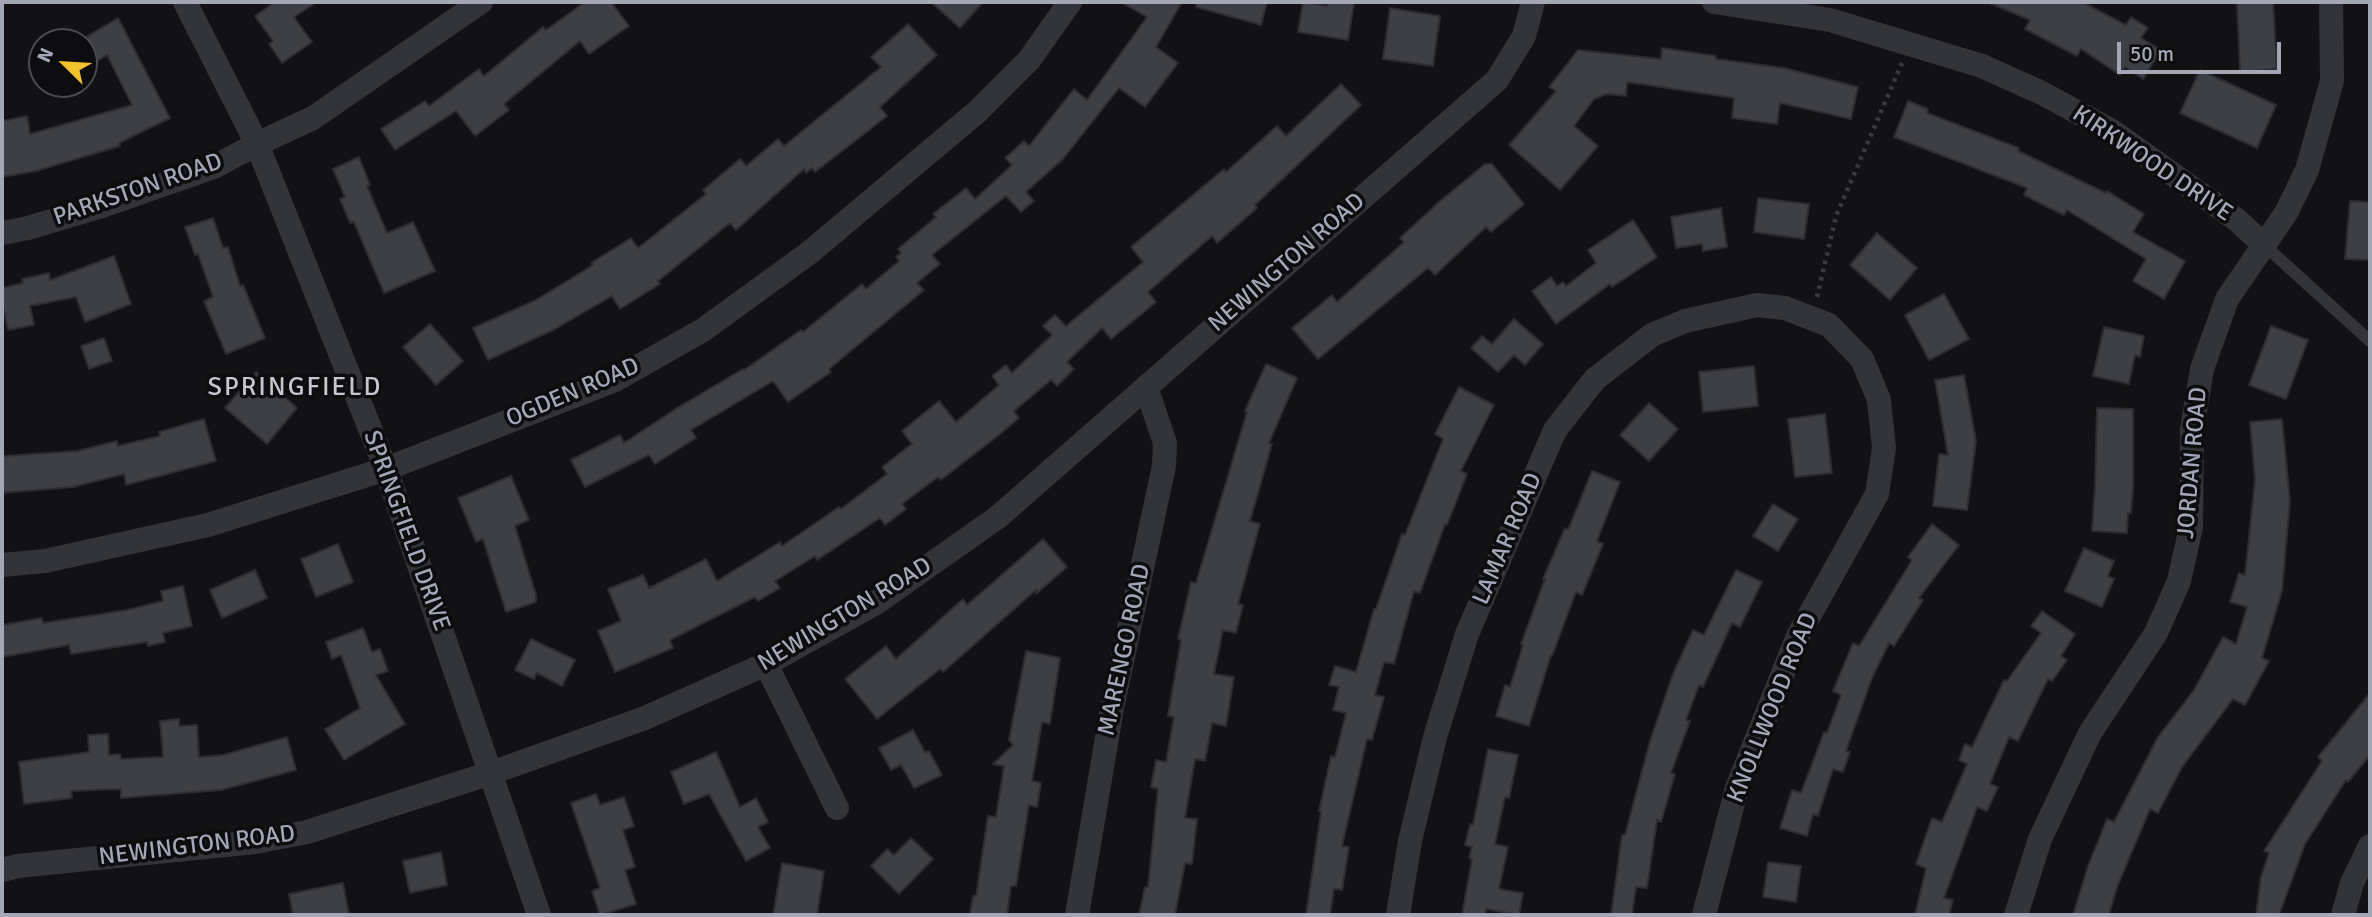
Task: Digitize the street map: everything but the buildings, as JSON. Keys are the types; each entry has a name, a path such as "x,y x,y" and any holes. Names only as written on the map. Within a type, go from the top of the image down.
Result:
{"street":[{"name":"SPRINGFIELD DRIVE","path":"185,2 257,144 386,469 538,915"},
{"name":"PARKSTON ROAD","path":"2,233 102,206 214,167 313,118 481,2"},
{"name":"OGDEN ROAD","path":"2,565 45,561 208,525 386,469 615,380 703,330 809,253 978,111 1029,60 1070,2"},
{"name":"NEWINGTON ROAD","path":"2,870 18,866 255,842 307,832 491,773 645,718 766,664 876,603 998,517 1497,80 1524,37 1533,2"},
{"name":"KIRKWOOD DRIVE","path":"1714,2 1830,20 1982,66 2042,93 2112,131 2237,220 2263,244"},
{"name":"JORDAN ROAD","path":"2016,915 2040,839 2090,733 2156,633 2179,582 2191,527 2192,429 2202,369 2227,299 2286,214 2307,170 2332,81 2331,2"},
{"name":"LAMAR ROAD","path":"1398,915 1410,841 1435,737 1467,634 1555,430 1595,379 1652,335 1685,321 1757,305 1785,308"},
{"name":"KNOLLWOOD ROAD","path":"1704,915 1737,788 1798,636 1877,494 1884,447 1879,400 1862,359 1829,325 1785,308"},
{"name":"MARENGO ROAD","path":"1076,915 1112,708 1164,466 1165,443 1146,387"},
{"path":"766,664 837,808"},
{"path":"2343,915 2352,883 2370,846"}],"lane":[{"path":"2263,244 2370,341"}],"path":[{"path":"1811,318 1836,216 1910,44"}],"district":[{"name":"SPRINGFIELD","path":"295,388"}]}
